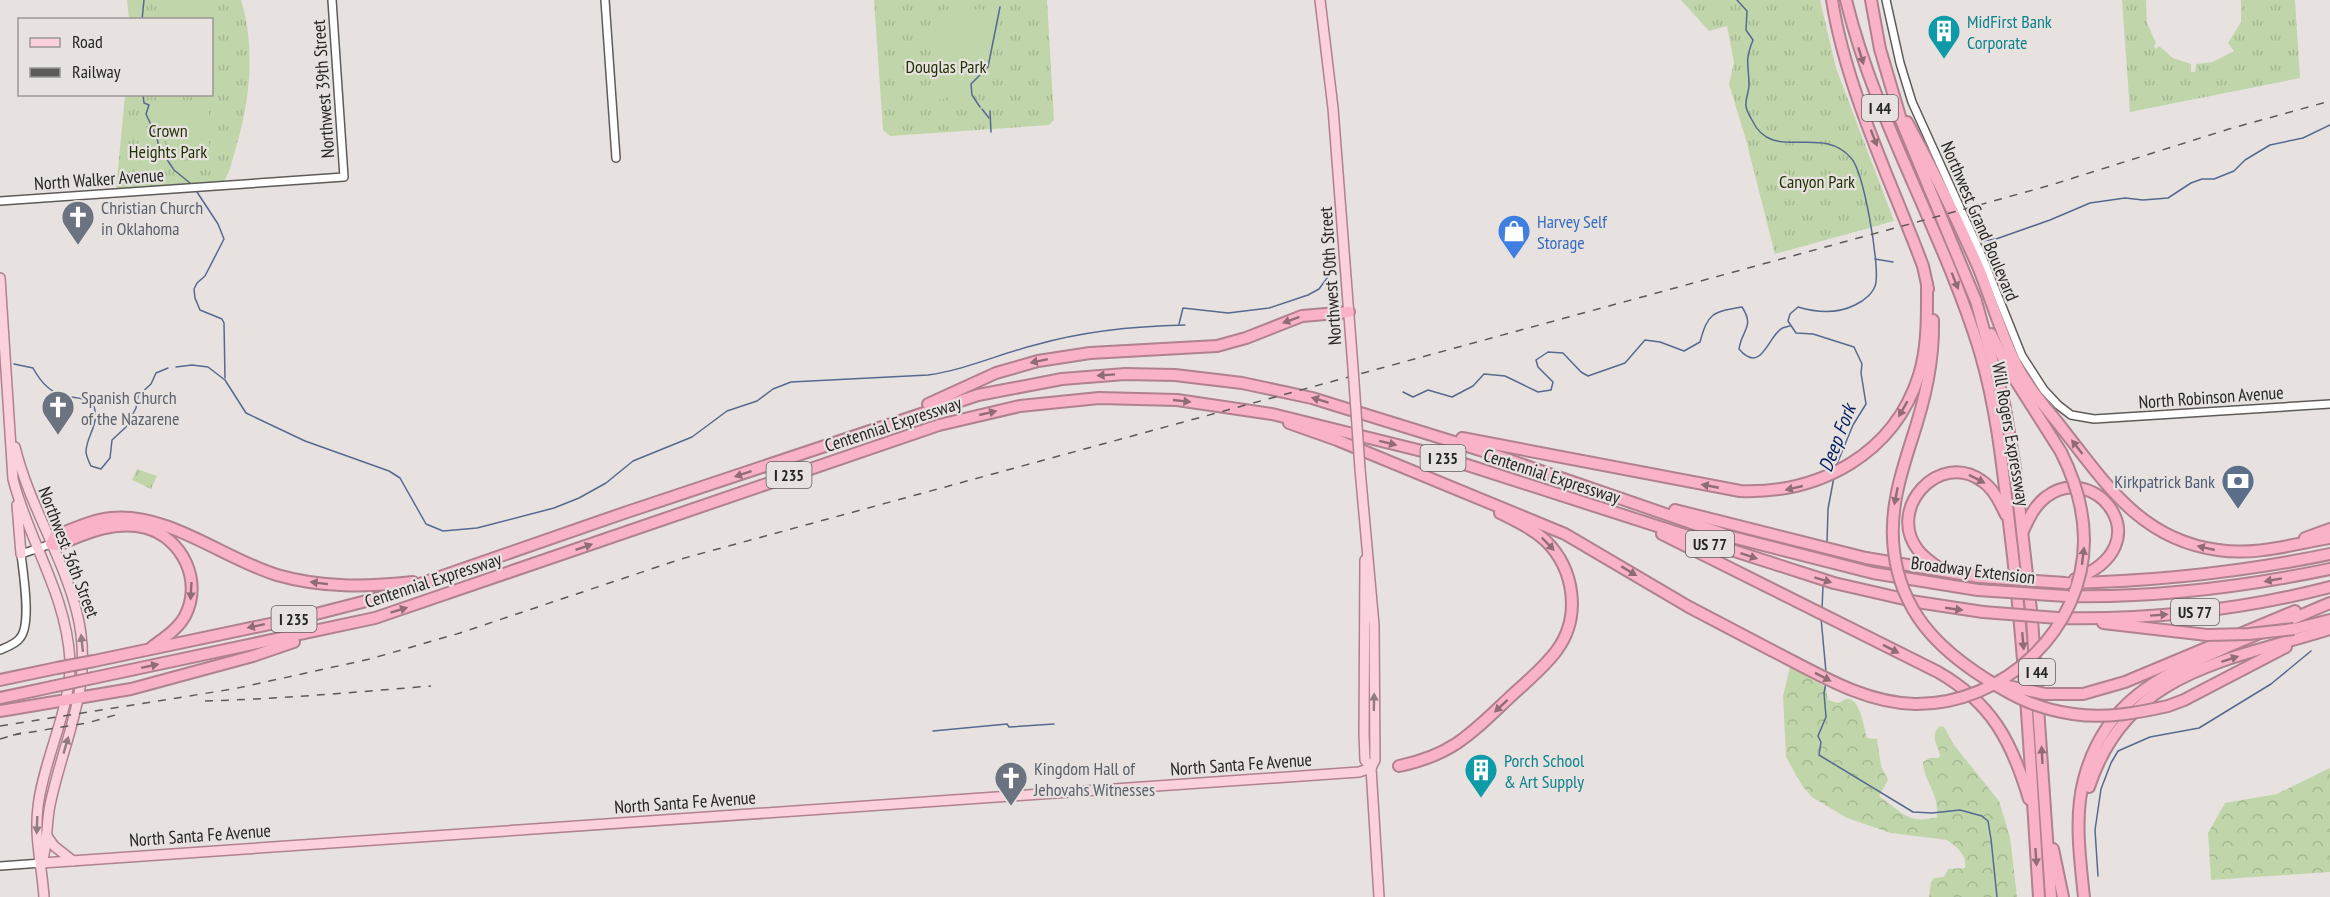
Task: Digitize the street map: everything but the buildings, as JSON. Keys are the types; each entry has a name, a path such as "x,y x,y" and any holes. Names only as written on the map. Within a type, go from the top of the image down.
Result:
{"highway":[{"path":"1832,0 1841,44 1923,266 1933,313 1933,353 1924,400 1894,508 1893,550 1909,602 1929,634 1960,663 2018,699 2032,705 2075,714 2117,715 2168,706 2184,700 2297,634"},
{"name":"Will Rogers Expressway","path":"1846,0 1866,72 1954,278 1980,353 1998,431 2022,637 2039,897"},
{"name":"Will Rogers Expressway","path":"1870,0 1893,97 1908,139 1976,302 2004,402 2022,531 2036,660 2051,897"},
{"path":"1893,97 1946,197 1980,271 2018,367 2039,398 2113,493 2145,522 2164,533 2198,546 2235,552 2256,552 2330,538"},
{"path":"1416,430 1740,491 1768,492 1797,488 1828,476 1863,455 1880,440 1897,419 1919,374 1925,348 1927,284"},
{"path":"1249,410 1337,440 1565,534 1689,607 1843,687 1895,703 1927,704 1959,699 1979,692 2006,678 2030,661 2055,631 2069,605 2082,563 2084,541 2080,499 2074,478 2061,452 2009,370 1976,302"},
{"path":"868,431 996,373 1021,365 1090,353 1217,346 1246,338 1302,316 1349,317"},
{"name":"Centennial Expressway","path":"0,680 347,607 434,580 939,406 1008,387 1062,379 1125,374 1175,375 1264,387 1312,398 1622,497"},
{"name":"Centennial Expressway","path":"0,698 343,626 417,604 939,425 988,412 1048,402 1123,398 1177,400 1297,418 1430,453 1633,519"},
{"path":"1945,572 1918,549 1910,534 1908,524 1910,507 1924,485 1936,477 1952,473 1977,478 1993,492 2009,521"},
{"path":"1399,766 1426,760 1443,753 1477,728 1553,655 1565,637 1571,611 1571,593 1567,574 1558,556 1546,542 1518,522 1424,475"},
{"path":"2022,531 2038,504 2060,490 2083,489 2098,495 2105,501 2117,522 2118,536 2115,549 2108,561 2098,570 2067,583"},
{"path":"1622,497 1866,558 1979,577 2067,583 2183,578 2330,554"},
{"name":"Broadway Extension","path":"1622,497 1732,537 1863,571 1924,583 1978,590 2066,596 2137,596 2256,583 2330,569"},
{"path":"151,649 180,623 191,600 192,583 189,569 183,556 172,542 146,528 124,526 101,528 58,545 51,544 55,536 95,521 134,517 169,528 253,566 293,579 350,586 378,586 434,580"},
{"path":"1633,519 1949,678 1985,708 2000,728 2013,752 2034,817"},
{"name":"US 77","path":"1633,519 1860,590 1983,612 2058,618 2184,614 2272,600 2330,586"},
{"path":"2285,547 2330,528"},
{"path":"2284,563 2330,549"},
{"path":"1978,674 2004,686 2031,692 2061,695 2083,694 2125,682 2300,609 2330,603"},
{"path":"2084,897 2079,825 2084,778 2093,756 2113,721 2134,697 2172,671 2330,603"},
{"path":"2058,618 2175,632 2297,634 2330,629"},
{"path":"2079,825 2092,779 2105,750 2126,720 2153,694 2181,677 2207,666 2330,620"},
{"path":"0,711 131,689 220,665 343,626"},
{"path":"2045,813 2063,897"}],"main road":[{"name":"Northwest 50th Street","path":"1320,0 1333,108 1359,469 1366,551 1371,575 1374,625 1375,760 1371,768 1379,897"},
{"name":"Northwest 36th Street","path":"0,278 11,430 11,469 17,497 61,607 66,627 70,669 64,700"},
{"name":"Northwest 36th Street","path":"11,430 24,481 74,602 83,657 79,698 52,798 46,836 47,849 42,863"},
{"path":"17,497 21,555"},
{"path":"44,897 42,863 37,849 38,807 64,700"},
{"name":"North Santa Fe Avenue","path":"42,863 1359,772 1371,768"},
{"path":"46,836 54,846 73,861"}],"street":[{"name":"Northwest 39th Street","path":"332,0 344,177"},
{"path":"605,0 616,158"},
{"name":"Northwest Grand Boulevard","path":"1886,0 1900,63 1912,102 1981,254 2022,356 2044,390 2065,410 2080,418 2094,419"},
{"name":"North Walker Avenue","path":"0,201 344,177"},
{"name":"North Robinson Avenue","path":"2094,419 2330,404"},
{"path":"0,650 21,638 25,630 21,555 51,544"},
{"name":"North Santa Fe Avenue","path":"0,866 42,863"}],"green space":[{"name":"Crown Heights Park","path":"127,0 241,0 246,19 250,56 249,76 240,132 231,166 224,181 116,190 125,96 213,96 213,18 129,18"},
{"path":"168,0 209,0 215,24 213,27 213,18 170,18"},
{"name":"Douglas Park","path":"874,0 1047,0 1054,120 1049,125 890,136 883,130"},
{"name":"Canyon Park","path":"1681,0 1820,0 1836,68 1894,221 1775,254 1729,84 1734,62 1727,26 1709,31"},
{"path":"2122,0 2146,0 2147,23 2156,43 2154,46 2156,49 2159,46 2173,58 2191,64 2191,72 2195,72 2196,64 2213,62 2234,51 2228,43 2241,22 2241,0 2295,0 2300,78 2130,112"},
{"path":"1000,9 988,68 956,93 932,101 934,14 943,10"},
{"path":"205,103 209,106 209,155 195,156 176,153 167,143 161,111"},
{"path":"137,469 157,476 151,489 132,480"},
{"path":"1790,667 1826,687 1828,700 1839,703 1851,699 1855,702 1861,714 1867,738 1877,739 1881,766 1888,780 1879,796 1906,816 1919,819 1937,817 1936,800 1923,762 1940,756 1935,733 1940,726 1944,727 1954,745 1999,801 2010,837 2017,897 1929,897 1931,882 1934,878 1944,877 1948,869 1965,868 1963,855 1947,840 1891,833 1847,818 1812,797 1803,787 1786,757 1783,696"},
{"path":"2330,768 2330,872 2211,880 2208,833 2225,803 2277,794"}],"waterway":[{"path":"142,18 144,0"},
{"name":"Deep Fork","path":"1737,0 1747,11 1746,30 1753,40 1748,58 1749,85 1746,105 1752,120 1761,133 1772,140 1826,143 1839,148 1851,158 1856,167 1870,218 1876,272 1874,289 1862,301 1841,310 1820,311 1798,307 1790,314 1788,321 1796,333 1813,334 1854,347 1862,364 1861,373 1866,404 1853,425 1837,464"},
{"path":"980,107 972,95 971,84 988,67 1000,7"},
{"path":"143,96 144,103 149,105 146,114 157,138 160,152 174,170 190,183"},
{"path":"982,109 989,118"},
{"path":"990,111 991,132"},
{"path":"1982,241 1996,239 2090,203 2125,198 2143,200 2168,198 2191,183 2202,179 2214,179 2234,171 2245,160 2270,145 2303,138 2330,125"},
{"path":"197,192 218,224 224,239 205,276 194,289 200,310 222,319 224,323 225,378"},
{"path":"1179,324 1183,308 1228,313 1269,308 1308,295 1319,289 1327,278 1330,253"},
{"path":"1875,259 1893,262"},
{"path":"1403,392 1413,397 1428,390 1452,397 1473,386 1484,374 1505,376 1538,392 1551,390 1553,382 1538,367 1536,360 1548,352 1563,353 1588,376 1625,363 1645,340 1660,342 1684,351 1700,342 1709,320 1724,310 1742,307 1748,324 1739,349 1753,358 1763,352 1776,333 1790,326"},
{"path":"176,367 192,365 208,367 225,380 246,413 305,441 389,471 400,478 426,524 443,531 477,528 554,508 579,498 606,483 633,461 692,437 727,411 757,401 773,389 791,382 928,375 1072,336 1128,328 1185,325"},
{"path":"14,364 33,368 42,382 55,392 93,404 95,423 86,453 91,466 101,469 110,458 112,440 126,427 136,408 138,396 151,384 156,373 168,368"},
{"name":"Deep Fork","path":"1827,544 1828,509 1834,477"},
{"name":"Deep Fork","path":"1822,610 1823,585"},
{"name":"Deep Fork","path":"1821,618 1826,672"},
{"path":"2098,876 2095,830 2101,789 2118,751 2150,737 2199,728 2271,684 2311,651"},
{"name":"Deep Fork","path":"1826,683 1824,693 1826,717 1818,736 1821,742 1819,755 1913,812 1932,813 1960,810 1982,816 1988,821 1997,897"},
{"path":"933,731 1007,724 1009,727 1054,724"}],"railway":[{"path":"0,726 233,689 370,659 460,633 681,559 1972,207 2051,185 2229,129 2330,101"},
{"path":"205,701 431,686"},
{"path":"13,735 87,723 119,714"},
{"path":"0,739 21,733"}],"place":[{"name":"MidFirst Bank Corporate","path":"1944,60"},
{"name":"Christian Church in Oklahoma","path":"78,246"},
{"name":"Harvey Self Storage","path":"1514,260"},
{"name":"Spanish Church of the Nazarene","path":"58,436"},
{"name":"Kirkpatrick Bank","path":"2238,510"},
{"name":"Porch School & Art Supply","path":"1481,799"},
{"name":"Kingdom Hall of Jehovahs Witnesses","path":"1011,807"}]}
